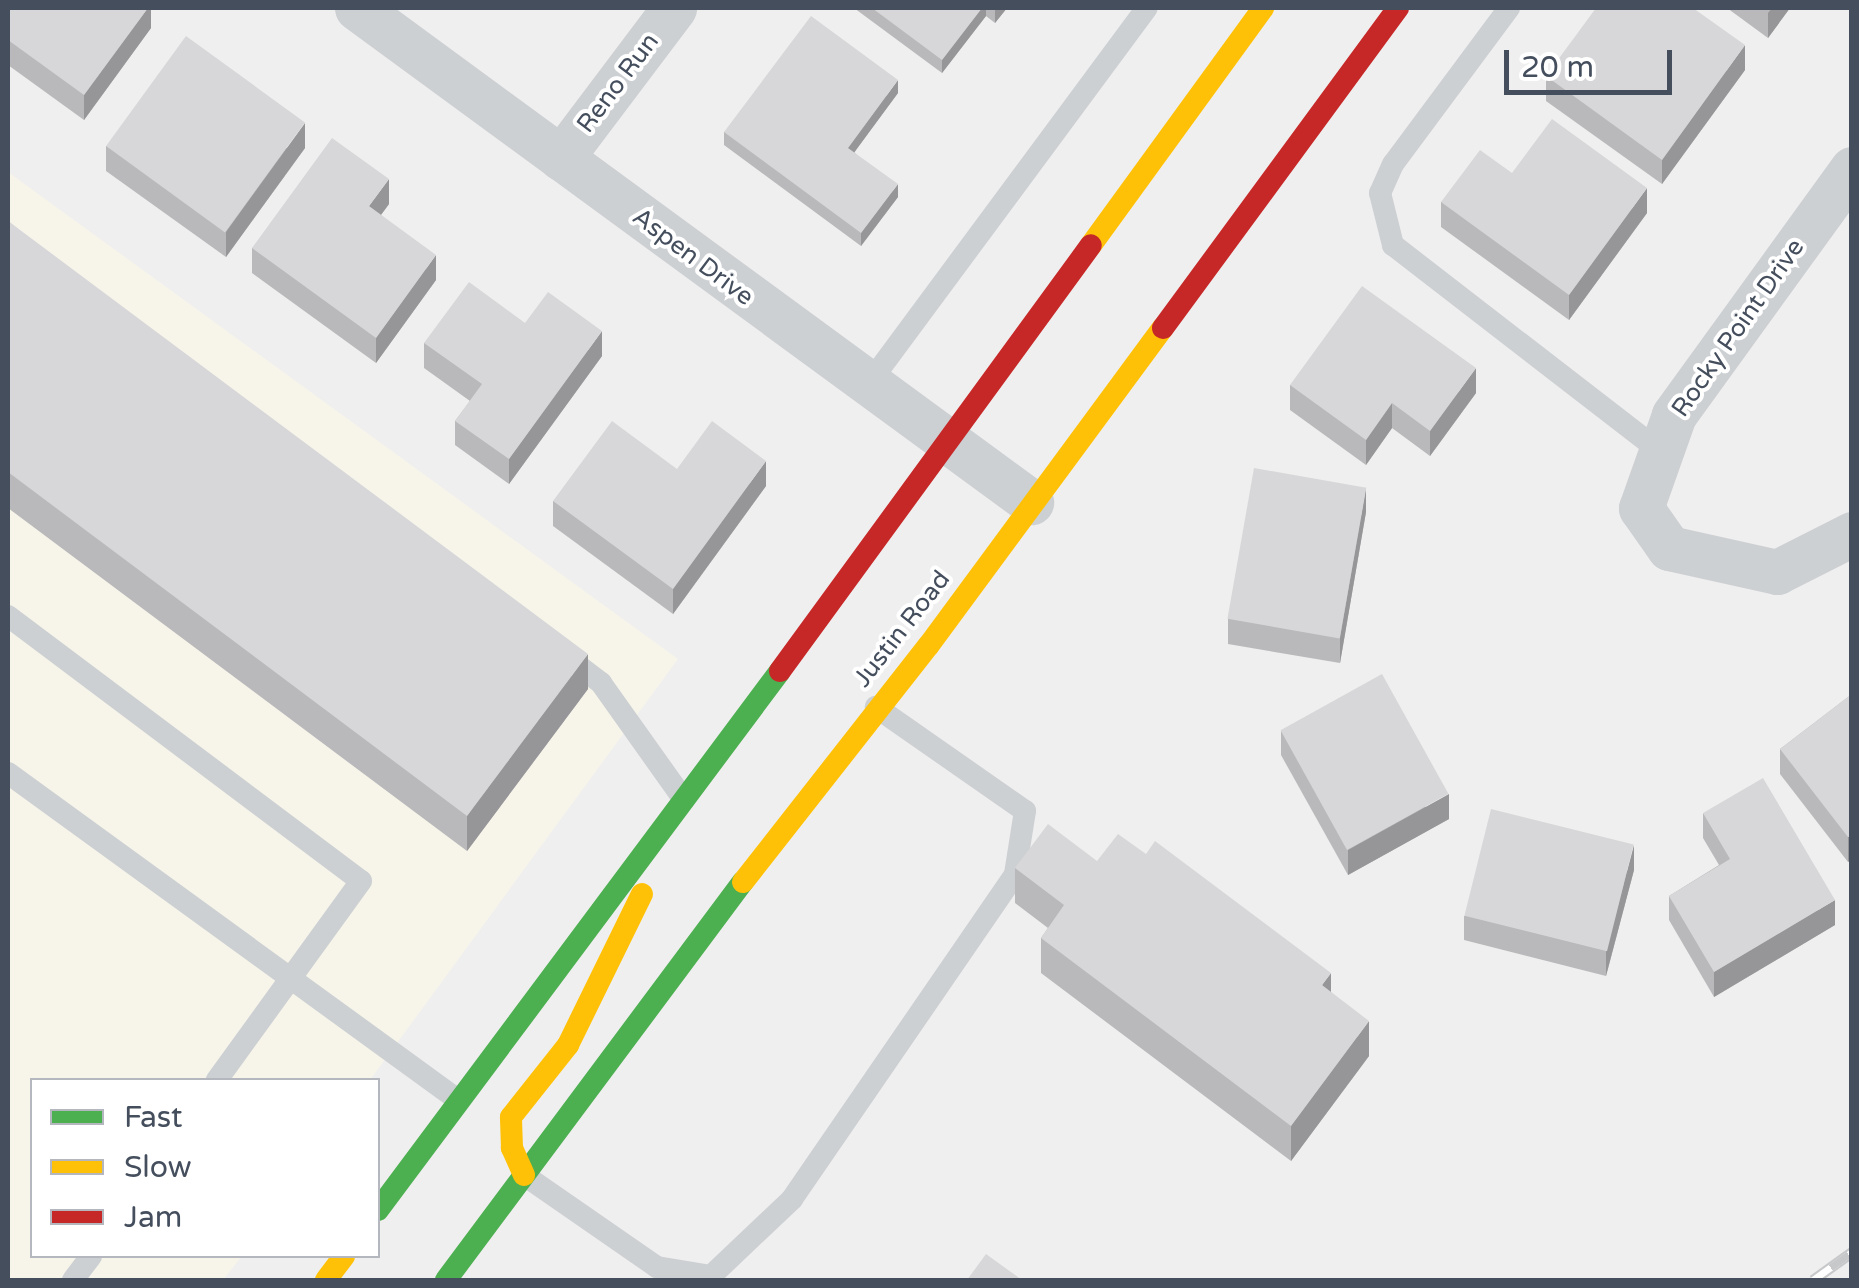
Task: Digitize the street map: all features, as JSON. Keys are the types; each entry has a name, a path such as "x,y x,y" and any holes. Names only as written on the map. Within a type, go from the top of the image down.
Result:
{"main road":[{"path":"380,1207 684,800 1263,8"},
{"name":"Justin Road","path":"446,1280 1398,8"},
{"path":"524,1174 512,1148 512,1117 568,1045 684,800"},
{"path":"326,1280 342,1258"}],"street":[{"name":"Aspen Drive","path":"358,8 867,386 1031,502"},
{"name":"Reno Run","path":"561,158 674,8"},
{"name":"Rocky Point Drive","path":"1852,169 1674,416 1641,508 1670,548 1777,572 1852,534"}],"lane":[{"path":"867,386 1147,8"},
{"path":"1509,8 1393,164 1380,192 1393,245 1661,452"},
{"path":"8,616 362,881 218,1078"},
{"path":"543,638 601,682 684,800"},
{"path":"524,1174 658,1267 711,1278 792,1199 1015,874 1026,811 876,708"},
{"path":"8,773 458,1100"},
{"path":"73,1280 90,1258"}],"shaded area":[{"path":"8,172 678,659 371,1078 30,1078 30,1258 240,1258 223,1280 8,1280"}],"building":[{"path":"8,8 148,8 84,95 8,40"},
{"path":"872,8 982,8 942,60"},
{"path":"1596,8 1693,8 1745,45 1662,160 1546,76"},
{"path":"811,16 898,80 848,148 898,184 861,233 724,132"},
{"path":"186,36 305,122 225,232 106,146"},
{"path":"1552,119 1647,188 1569,295 1441,202 1480,150 1512,173"},
{"path":"332,138 389,179 369,206 436,255 376,338 252,248"},
{"path":"8,221 588,654 467,816 8,472"},
{"path":"469,282 525,323 548,292 602,331 509,459 455,421 482,384 424,343"},
{"path":"1362,286 1476,368 1430,431 1392,403 1366,440 1290,385"},
{"path":"612,421 677,469 712,421 766,461 673,589 553,501"},
{"path":"1254,468 1366,488 1340,638 1227,619"},
{"path":"1382,674 1448,794 1347,850 1281,730"},
{"path":"1852,694 1852,835 1848,837 1780,749"},
{"path":"1763,778 1835,900 1714,972 1669,896 1730,859 1703,813"},
{"path":"1491,809 1634,845 1607,951 1464,916"},
{"path":"1048,824 1097,861 1118,834 1146,854 1155,841 1331,973 1322,985 1369,1021 1291,1126 1041,938 1064,905 1015,868"},
{"path":"986,1254 1022,1280 967,1280"}],"railway":[{"path":"1813,1280 1852,1252"}],"traffic: fast":[{"path":"380,1207 780,671"},
{"path":"446,1280 743,882"}],"traffic: slow":[{"path":"1091,245 1263,8"},
{"path":"743,882 929,645 1163,328"},
{"path":"524,1175 512,1148 511,1117 568,1045 642,894"},
{"path":"326,1280 342,1258"}],"traffic: jam":[{"path":"1163,328 1398,8"},
{"path":"780,671 1091,245"}]}
